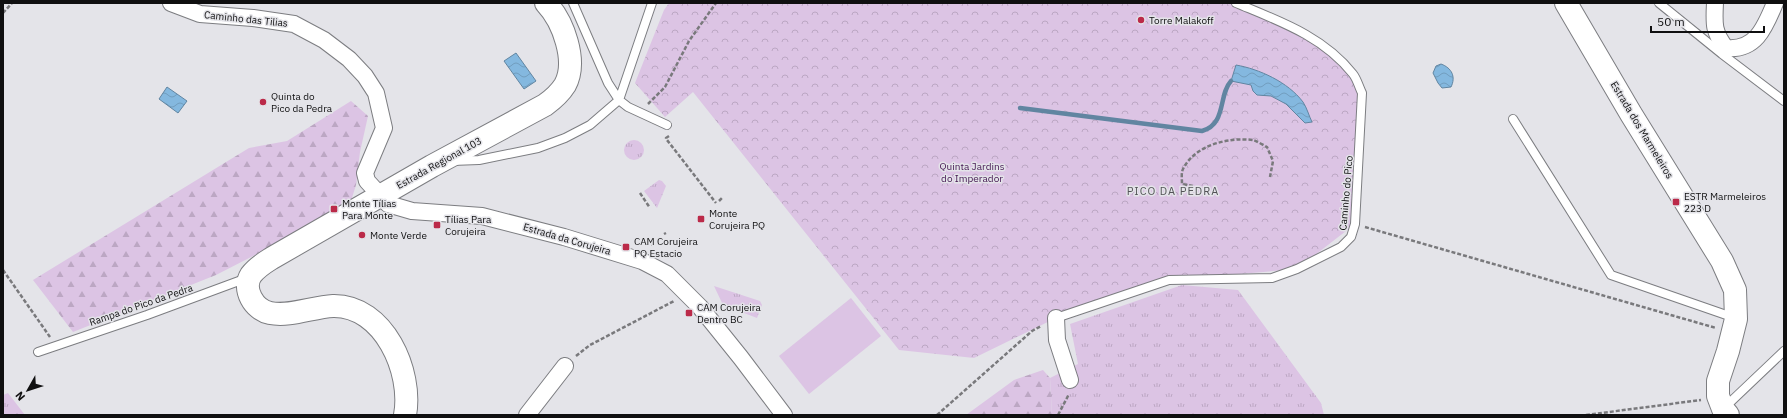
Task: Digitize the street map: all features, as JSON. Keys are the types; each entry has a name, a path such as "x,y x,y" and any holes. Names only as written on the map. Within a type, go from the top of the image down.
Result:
{"main road":[{"name":"Estrada Regional 103","path":"250,276 262,264 444,160 545,105 555,97 565,85 569,62 566,37 556,16 546,3"},
{"name":"Estrada dos Marmeleiros","path":"1566,3 1631,114 1722,261 1735,290 1734,326 1718,381 1722,409"},
{"path":"250,276 249,284 251,298 261,310 279,314 334,306 362,315 379,328 398,359 404,374 406,393 405,415"}],"street":[{"name":"Caminho das Tilias","path":"171,3 200,14 253,18 294,24 324,40 349,59 365,76 376,93 381,110 384,128 365,173 367,181 380,196"},
{"path":"1714,3 1714,26 1717,37 1724,51 1746,46 1755,39 1765,26 1775,3"},
{"name":"Estrada da Corujeira","path":"380,196 388,204 412,211 482,216 564,237 642,261 667,274 686,295 700,307 737,352 784,415"},
{"path":"1056,318 1058,340 1070,380"},
{"path":"527,415 565,366"}],"lane":[{"path":"573,3 608,83 619,100 628,107 667,125"},
{"path":"444,160 462,162 479,160 545,145 565,138 590,125 619,100 652,3"},
{"name":"Caminho do Pico","path":"1056,318 1169,280 1272,278 1297,269 1341,247 1351,238 1355,224 1362,94 1354,75 1336,57 1303,31 1236,3"},
{"path":"1659,3 1724,51 1784,101"},
{"path":"1513,119 1612,275 1734,326"},
{"name":"Rampa do Pico da Pedra","path":"38,352 147,315 250,276"},
{"path":"1722,409 1783,354"}],"path":[{"path":"3,13 12,3"},
{"path":"640,112 665,87 689,41 716,3"},
{"path":"674,131 666,138 667,140 717,202 723,197"},
{"path":"1193,186 1182,184 1182,170 1193,154 1211,144 1238,140 1254,140 1267,147 1272,161 1270,177"},
{"path":"640,193 650,208"},
{"path":"1355,224 1734,326"},
{"path":"3,270 56,346"},
{"path":"565,366 590,345 686,295"},
{"path":"937,415 1032,330 1056,318"},
{"path":"1058,415 1070,392 1070,380"},
{"path":"1586,415 1672,402 1722,409"}],"green space":[{"name":"Quinta Jardins do Imperador","path":"669,3 1236,3 1303,31 1336,57 1362,93 1355,224 1297,269 1169,280 1056,318 974,358 899,350 693,92 665,117 635,83 664,10"},
{"path":"351,101 368,116 360,152 356,185 351,201 313,225 216,275 73,332 33,280 249,148 287,141"},
{"path":"634,140 641,143 644,150 641,157 634,160 627,157 624,150 627,143"},
{"path":"659,180 666,186 657,208 644,191"},
{"path":"1182,285 1238,290 1321,403 1324,415 1052,415 1050,378 1078,364 1070,324"},
{"path":"714,286 760,301 762,305 757,318 723,305"},
{"path":"851,298 881,336 809,394 779,356"},
{"path":"1043,370 1050,378 1052,415 966,415 1014,380"},
{"path":"8,393 25,415 3,415 3,395"}],"water":[{"path":"516,53 536,81 524,89 504,61"},
{"path":"1441,64 1448,68 1452,73 1453,80 1451,87 1442,88 1433,73 1436,66"},
{"path":"1236,65 1263,73 1289,88 1303,102 1312,122 1305,123 1286,104 1271,96 1257,95 1253,91 1251,85 1231,81"},
{"path":"167,87 187,101 178,113 159,99"}],"waterway":[{"path":"1020,108 1202,131 1210,127 1219,116 1224,94 1231,81"}],"place":[{"name":"Torre Malakoff","path":"1141,20"},
{"name":"Quinta do Pico da Pedra","path":"263,102"},
{"name":"ESTR Marmeleiros 223 D","path":"1676,202"},
{"name":"Monte Tílias Para Monte","path":"334,209"},
{"name":"Monte Corujeira PQ","path":"701,219"},
{"name":"Tílias Para Corujeira","path":"437,225"},
{"name":"Monte Verde","path":"362,235"},
{"name":"CAM Corujeira PQ Estacio","path":"626,247"},
{"name":"CAM Corujeira Dentro BC","path":"689,313"}],"district":[{"name":"PICO DA PEDRA","path":"1173,191"}]}
